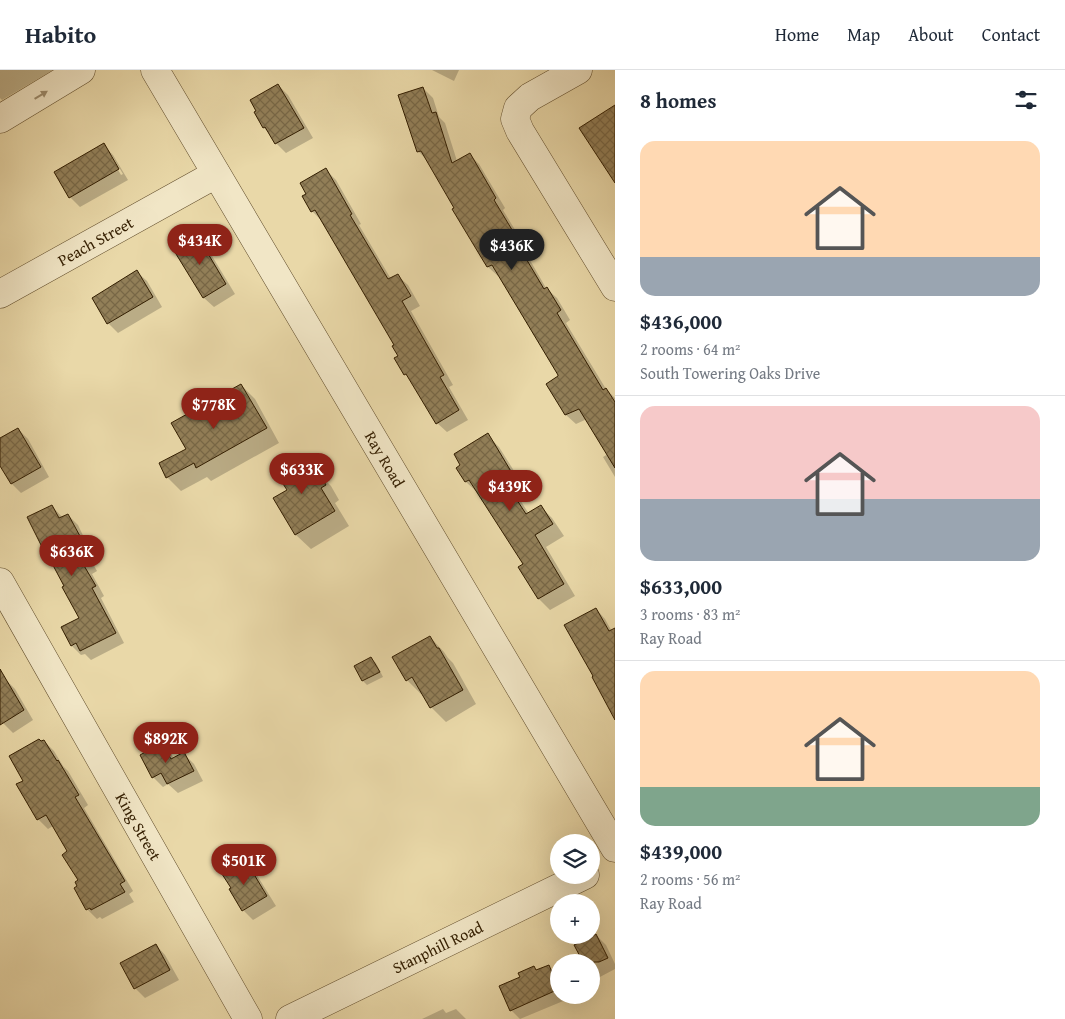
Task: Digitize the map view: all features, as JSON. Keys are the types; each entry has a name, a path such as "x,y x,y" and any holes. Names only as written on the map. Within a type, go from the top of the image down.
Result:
{"street":[{"path":"0,119 81,70"},
{"name":"Ray Road","path":"155,70 615,848"},
{"path":"578,70 530,97 518,108 515,118 520,131 615,288"},
{"name":"Peach Street","path":"0,294 216,174"},
{"name":"King Street","path":"0,582 248,1019"},
{"path":"600,868 615,860"},
{"name":"Stanphill Road","path":"290,1019 567,884"}],"building":[{"path":"278,84 304,128 275,144 265,127 263,128 250,100"},
{"path":"423,87 432,113 436,112 452,163 470,153 496,198 494,200 520,243 518,245 544,289 547,287 561,310 557,313 603,390 606,388 615,402 615,468 579,409 565,415 546,384 558,375 492,265 487,267 452,209 454,208 421,151 417,152 398,95"},
{"path":"615,105 615,183 579,128"},
{"path":"104,143 119,169 69,198 54,172"},
{"path":"326,168 352,214 350,215 388,279 398,274 411,296 402,301 444,375 440,377 459,410 436,424 406,374 404,375 394,358 398,356 392,346 394,345 315,210 311,212 302,196 306,194 300,183"},
{"path":"197,235 226,284 203,298 173,249"},
{"path":"137,270 153,297 107,324 92,298"},
{"path":"241,384 267,428 196,468 194,463 166,478 159,463 186,449 171,423"},
{"path":"18,428 41,467 11,484 0,466 0,438"},
{"path":"488,433 515,478 506,483 526,514 541,505 553,524 535,535 564,584 538,599 518,567 523,564 469,480 465,482 456,468 460,465 454,454"},
{"path":"301,454 312,473 317,470 326,485 321,488 335,511 295,535 273,498 287,490 274,470"},
{"path":"52,505 59,518 68,514 81,538 77,540 88,561 83,564 96,586 92,588 116,633 80,651 76,643 71,646 61,627 79,618 27,517"},
{"path":"596,608 609,631 615,628 615,720 564,625"},
{"path":"430,636 463,690 430,708 412,677 406,681 392,657"},
{"path":"371,657 380,672 362,681 354,666"},
{"path":"0,669 24,710 0,725"},
{"path":"39,739 41,741 44,740 58,760 79,795 75,797 125,881 120,884 125,892 91,910 90,908 86,910 74,888 77,886 75,882 78,880 62,855 67,851 46,815 37,820 16,784 23,781 9,756"},
{"path":"162,743 171,759 184,752 194,771 167,784 161,773 152,778 140,755"},
{"path":"246,861 267,896 242,911 222,874"},
{"path":"600,942 608,958 600,962 600,954 579,954 574,945 600,944"},
{"path":"156,944 170,970 134,989 120,963"},
{"path":"549,965 550,993 510,1011 499,986 520,977 518,973 534,966 536,970"}]}
